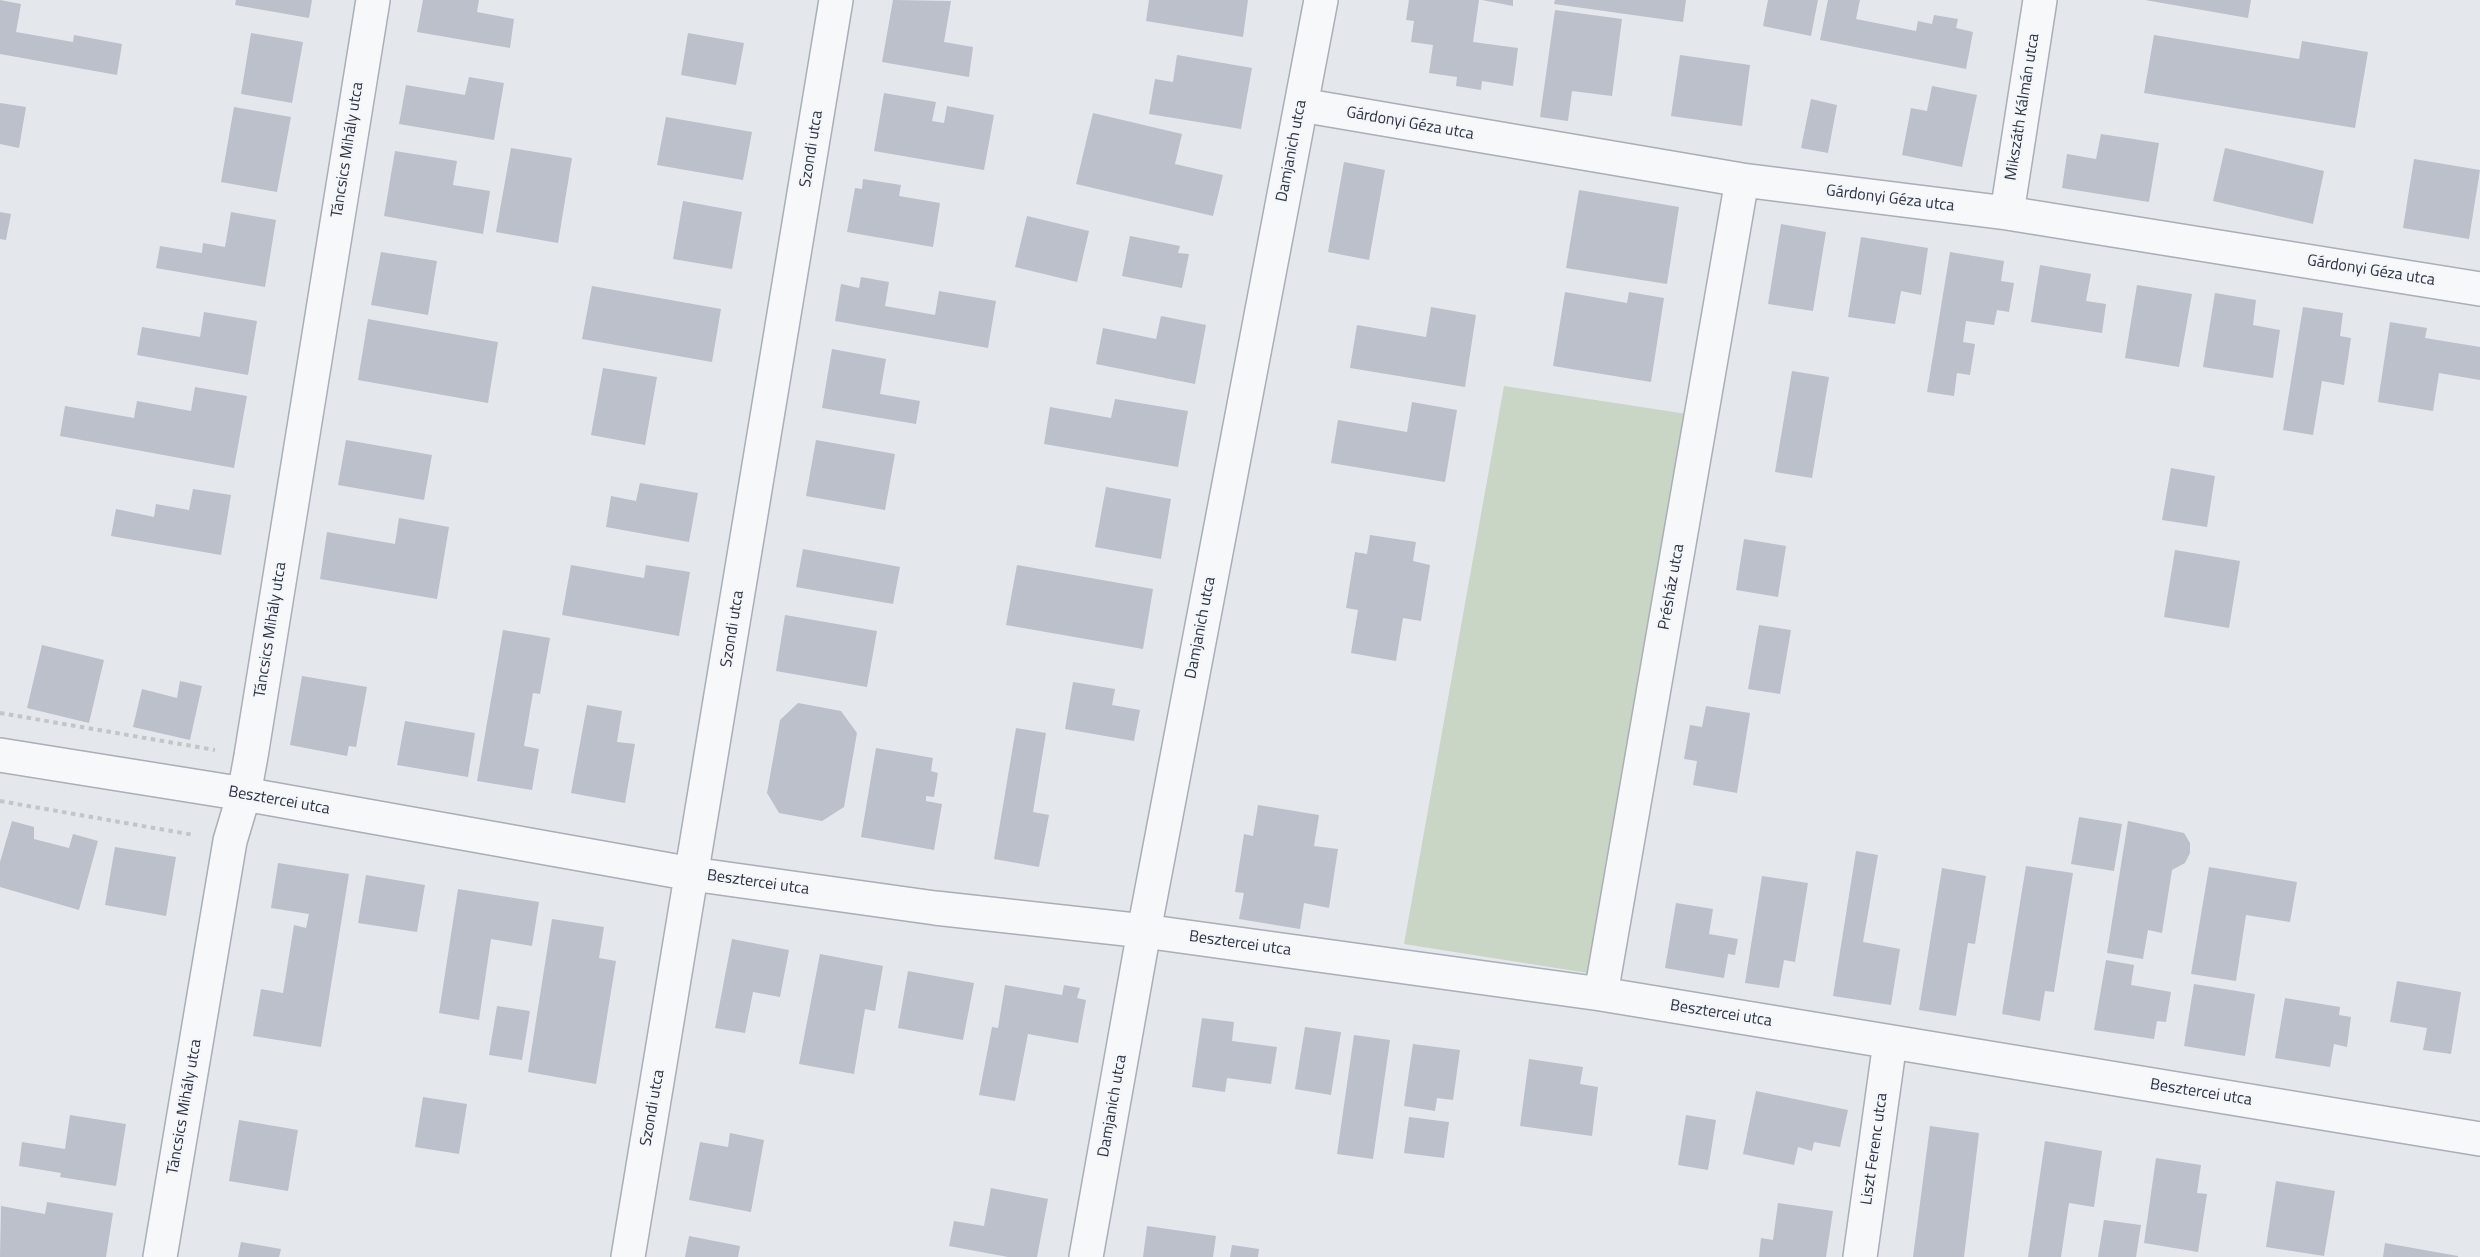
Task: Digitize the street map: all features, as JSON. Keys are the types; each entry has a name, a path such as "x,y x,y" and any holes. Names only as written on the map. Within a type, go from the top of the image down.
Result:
{"street":[{"name":"Táncsics Mihály utca","path":"160,1257 230,842 244,794 251,756 373,0"},
{"name":"Szondi utca","path":"628,1257 836,0"},
{"name":"Damjanich utca","path":"1086,1257 1144,931 1321,0"},
{"name":"Mikszáth Kálmán utca","path":"2007,213 2040,0"},
{"name":"Gárdonyi Géza utca","path":"1301,105 1742,180 2007,213 2480,289"},
{"name":"Présház utca","path":"1601,994 1742,180"},
{"name":"Besztercei utca","path":"0,754 244,794 692,874 935,908 1144,931 1601,994 2480,1139"},
{"name":"Liszt Ferenc utca","path":"1860,1257 1890,1042"}],"path":[{"path":"0,713 251,756"},
{"path":"0,801 230,842"}],"green space":[{"path":"1504,386 1687,414 1594,974 1404,944"}],"building":[{"path":"0,0 21,4 16,32 73,42 74,35 122,44 117,75 0,54"},
{"path":"236,0 312,0 309,18 235,5"},
{"path":"423,0 479,0 477,12 514,19 510,48 417,32"},
{"path":"893,0 951,1 944,42 973,47 969,77 882,62"},
{"path":"1149,0 1248,0 1243,37 1146,21"},
{"path":"1409,0 1479,0 1473,42 1518,48 1513,86 1482,81 1481,90 1456,86 1457,77 1429,73 1433,45 1411,42 1414,21 1406,20"},
{"path":"1482,0 1513,0 1513,6"},
{"path":"1555,0 1686,0 1683,22 1554,4"},
{"path":"1768,0 1818,0 1811,36 1763,26"},
{"path":"1828,0 1860,0 1856,19 1916,31 1918,21 1932,24 1934,15 1958,19 1956,28 1973,32 1966,69 1820,40"},
{"path":"2145,0 2251,0 2248,18"},
{"path":"1555,10 1622,19 1612,96 1572,91 1568,121 1540,117"},
{"path":"251,33 303,42 292,103 241,94"},
{"path":"688,33 744,43 736,85 681,75"},
{"path":"2154,35 2299,59 2302,41 2368,52 2355,128 2144,93"},
{"path":"1177,55 1252,68 1241,129 1149,114 1155,79 1173,82"},
{"path":"1680,55 1750,65 1742,126 1671,116"},
{"path":"469,77 504,83 494,140 399,124 406,85 465,95"},
{"path":"1932,86 1977,95 1962,167 1902,155 1911,108 1927,111"},
{"path":"884,93 936,102 932,121 944,123 947,106 994,115 984,170 874,151"},
{"path":"1811,99 1837,105 1828,153 1801,148"},
{"path":"0,103 26,107 19,148 0,144"},
{"path":"234,107 291,117 277,192 221,182"},
{"path":"1093,113 1182,134 1175,164 1223,175 1213,216 1076,184"},
{"path":"666,117 752,132 743,180 657,165"},
{"path":"2101,134 2159,143 2149,202 2062,188 2067,154 2096,159"},
{"path":"511,148 572,158 558,243 496,232"},
{"path":"2225,148 2324,171 2313,224 2213,201"},
{"path":"395,151 457,161 453,185 490,191 483,234 384,216"},
{"path":"2414,159 2480,170 2469,239 2403,228"},
{"path":"1344,162 1385,170 1369,260 1328,252"},
{"path":"863,179 901,185 899,196 940,203 933,247 847,232 855,188 862,189"},
{"path":"1579,190 1679,207 1667,284 1566,268"},
{"path":"683,201 742,212 732,269 673,259"},
{"path":"0,212 11,214 6,240 0,239"},
{"path":"231,212 276,220 265,287 156,268 160,246 202,253 203,243 225,247"},
{"path":"1027,216 1089,231 1077,282 1015,267"},
{"path":"1781,224 1826,232 1813,311 1768,304"},
{"path":"1130,236 1180,246 1178,253 1189,254 1182,288 1122,276"},
{"path":"1861,237 1928,248 1921,295 1901,291 1895,324 1848,317"},
{"path":"381,252 437,261 428,315 371,305"},
{"path":"1950,252 2004,261 2001,281 2014,283 2009,312 1997,310 1994,325 1966,321 1963,342 1975,344 1970,375 1957,373 1954,396 1927,392"},
{"path":"2040,265 2091,274 2086,301 2106,304 2102,333 2031,322"},
{"path":"861,277 889,282 885,306 935,315 939,291 996,301 988,348 835,321 841,284 859,288"},
{"path":"2137,285 2192,294 2179,367 2125,358"},
{"path":"592,286 721,309 712,362 582,339"},
{"path":"1565,292 1627,303 1629,292 1664,298 1651,382 1553,366"},
{"path":"2215,293 2256,300 2253,325 2280,330 2273,378 2203,367"},
{"path":"1431,307 1476,315 1465,387 1350,368 1357,325 1426,337"},
{"path":"2303,307 2343,313 2340,336 2351,338 2344,385 2322,381 2313,435 2283,430"},
{"path":"204,312 257,321 248,375 137,355 142,327 200,337"},
{"path":"1161,316 1206,325 1195,384 1096,364 1103,328 1156,339"},
{"path":"368,319 498,342 488,403 358,380"},
{"path":"2390,322 2427,328 2425,338 2480,347 2480,380 2439,373 2433,411 2378,402"},
{"path":"832,349 886,359 880,394 920,401 916,424 822,408"},
{"path":"603,368 657,377 645,445 591,435"},
{"path":"1792,371 1829,377 1812,478 1775,472"},
{"path":"195,387 247,396 234,468 60,436 65,406 134,418 137,401 191,411"},
{"path":"1115,399 1188,411 1178,467 1044,444 1050,407 1111,418"},
{"path":"1412,402 1457,410 1445,482 1331,463 1338,420 1407,432"},
{"path":"346,440 432,455 424,500 338,485"},
{"path":"816,440 895,454 885,510 806,496"},
{"path":"2171,468 2215,476 2207,527 2162,520"},
{"path":"640,483 698,493 689,542 606,527 611,496 636,501"},
{"path":"1106,487 1171,499 1161,559 1095,547"},
{"path":"193,489 231,495 221,555 111,536 116,509 154,517 156,504 189,510"},
{"path":"399,518 449,527 437,599 320,579 327,532 395,544"},
{"path":"1370,535 1416,542 1413,561 1430,565 1421,621 1403,618 1396,661 1351,653 1358,610 1346,608 1355,552 1367,554"},
{"path":"1744,539 1786,546 1778,597 1736,590"},
{"path":"803,549 900,567 893,604 796,587"},
{"path":"2175,550 2240,561 2229,628 2164,617"},
{"path":"571,565 644,578 646,565 690,572 679,636 562,615"},
{"path":"1017,565 1153,589 1143,649 1006,625"},
{"path":"785,615 877,631 867,687 776,671"},
{"path":"1759,625 1791,630 1780,694 1748,689"},
{"path":"503,630 550,638 540,694 533,693 524,746 539,749 532,790 477,781"},
{"path":"42,645 104,660 89,723 27,708"},
{"path":"302,676 367,687 356,747 349,746 347,756 290,745"},
{"path":"180,681 202,686 190,740 133,727 142,689 177,698"},
{"path":"1073,682 1115,689 1112,705 1140,710 1134,741 1065,729"},
{"path":"798,703 841,711 857,733 844,807 822,821 779,813 767,793 780,720"},
{"path":"587,705 622,711 617,742 635,744 625,803 571,793"},
{"path":"1706,706 1750,713 1737,793 1693,785 1697,761 1684,759 1690,725 1702,727"},
{"path":"405,721 475,733 468,777 397,765"},
{"path":"1016,728 1046,733 1033,812 1049,815 1039,867 994,859"},
{"path":"876,748 933,758 931,771 938,773 934,797 926,796 926,801 942,804 934,850 861,837"},
{"path":"1258,805 1319,815 1314,846 1338,849 1329,908 1304,903 1300,929 1239,919 1244,893 1235,892 1244,834 1253,836"},
{"path":"2079,817 2122,824 2114,871 2071,864"},
{"path":"12,821 34,827 34,839 69,848 73,834 98,841 79,910 0,887 0,862"},
{"path":"2128,821 2184,833 2190,843 2190,853 2185,863 2172,870 2162,933 2148,930 2143,959 2107,953"},
{"path":"115,847 176,857 166,916 105,905"},
{"path":"1856,851 1878,855 1863,942 1900,949 1891,1005 1833,996"},
{"path":"278,863 349,874 321,1047 253,1036 261,989 283,993 294,925 306,928 309,914 271,908"},
{"path":"2026,866 2073,873 2054,992 2045,991 2040,1021 2002,1014"},
{"path":"2209,867 2297,882 2290,922 2246,915 2236,981 2191,974"},
{"path":"1942,868 1986,876 1975,944 1968,943 1956,1016 1919,1010"},
{"path":"366,875 425,885 417,932 358,923"},
{"path":"1762,876 1808,883 1795,962 1784,960 1779,988 1745,983"},
{"path":"458,889 539,902 532,946 491,939 479,1020 439,1013"},
{"path":"1676,903 1713,909 1709,934 1738,939 1735,955 1728,954 1724,978 1665,968"},
{"path":"552,919 604,927 599,958 616,961 596,1084 528,1072"},
{"path":"732,939 789,950 780,997 753,992 745,1033 715,1028"},
{"path":"820,954 883,966 875,1011 865,1009 854,1074 799,1064"},
{"path":"2106,960 2134,965 2131,985 2171,992 2166,1022 2157,1021 2154,1039 2094,1030"},
{"path":"908,971 974,983 963,1040 898,1028"},
{"path":"2397,981 2461,992 2451,1054 2423,1050 2427,1028 2390,1022"},
{"path":"2194,984 2255,994 2245,1056 2184,1046"},
{"path":"1005,985 1062,995 1064,985 1080,988 1077,998 1086,1000 1078,1043 1028,1034 1015,1101 979,1095 992,1027 998,1028"},
{"path":"2285,998 2340,1007 2339,1015 2351,1017 2347,1047 2334,1044 2330,1067 2275,1058"},
{"path":"497,1006 530,1011 522,1060 489,1055"},
{"path":"1202,1018 1234,1022 1232,1041 1277,1047 1271,1084 1227,1078 1225,1092 1192,1087"},
{"path":"1305,1027 1341,1032 1331,1095 1295,1089"},
{"path":"1354,1035 1390,1040 1373,1159 1337,1154"},
{"path":"1413,1044 1460,1050 1453,1100 1437,1098 1435,1111 1404,1106"},
{"path":"1529,1059 1583,1067 1580,1084 1598,1087 1592,1136 1520,1126"},
{"path":"1756,1091 1848,1110 1840,1147 1814,1142 1812,1151 1798,1147 1794,1165 1743,1154"},
{"path":"423,1097 467,1104 459,1154 415,1147"},
{"path":"70,1115 126,1124 116,1186 60,1177 61,1173 19,1166 22,1142 65,1149"},
{"path":"1686,1115 1716,1120 1708,1170 1678,1165"},
{"path":"1409,1117 1449,1122 1444,1158 1404,1153"},
{"path":"239,1120 298,1130 288,1191 229,1181"},
{"path":"1930,1126 1979,1133 1964,1257 1913,1257"},
{"path":"730,1133 764,1140 751,1212 689,1200 700,1142 728,1147"},
{"path":"2045,1141 2102,1151 2094,1207 2069,1203 2061,1257 2028,1257"},
{"path":"2156,1158 2201,1165 2197,1193 2207,1194 2198,1252 2144,1243"},
{"path":"2276,1181 2335,1191 2324,1256 2266,1247"},
{"path":"991,1188 1048,1199 1037,1257 1008,1257 949,1246 954,1221 984,1226"},
{"path":"47,1202 113,1213 106,1257 0,1257 1,1206 45,1214"},
{"path":"1778,1203 1833,1211 1826,1257 1759,1257 1761,1238 1773,1240"},
{"path":"2104,1220 2141,1225 2136,1257 2098,1257"},
{"path":"1147,1226 1216,1236 1213,1257 1143,1257"},
{"path":"689,1236 740,1246 738,1257 685,1257"},
{"path":"241,1242 281,1249 279,1257 238,1257"},
{"path":"2385,1243 2458,1256 2458,1257 2383,1257"},
{"path":"1232,1245 1259,1249 1258,1257 1230,1257"}]}
